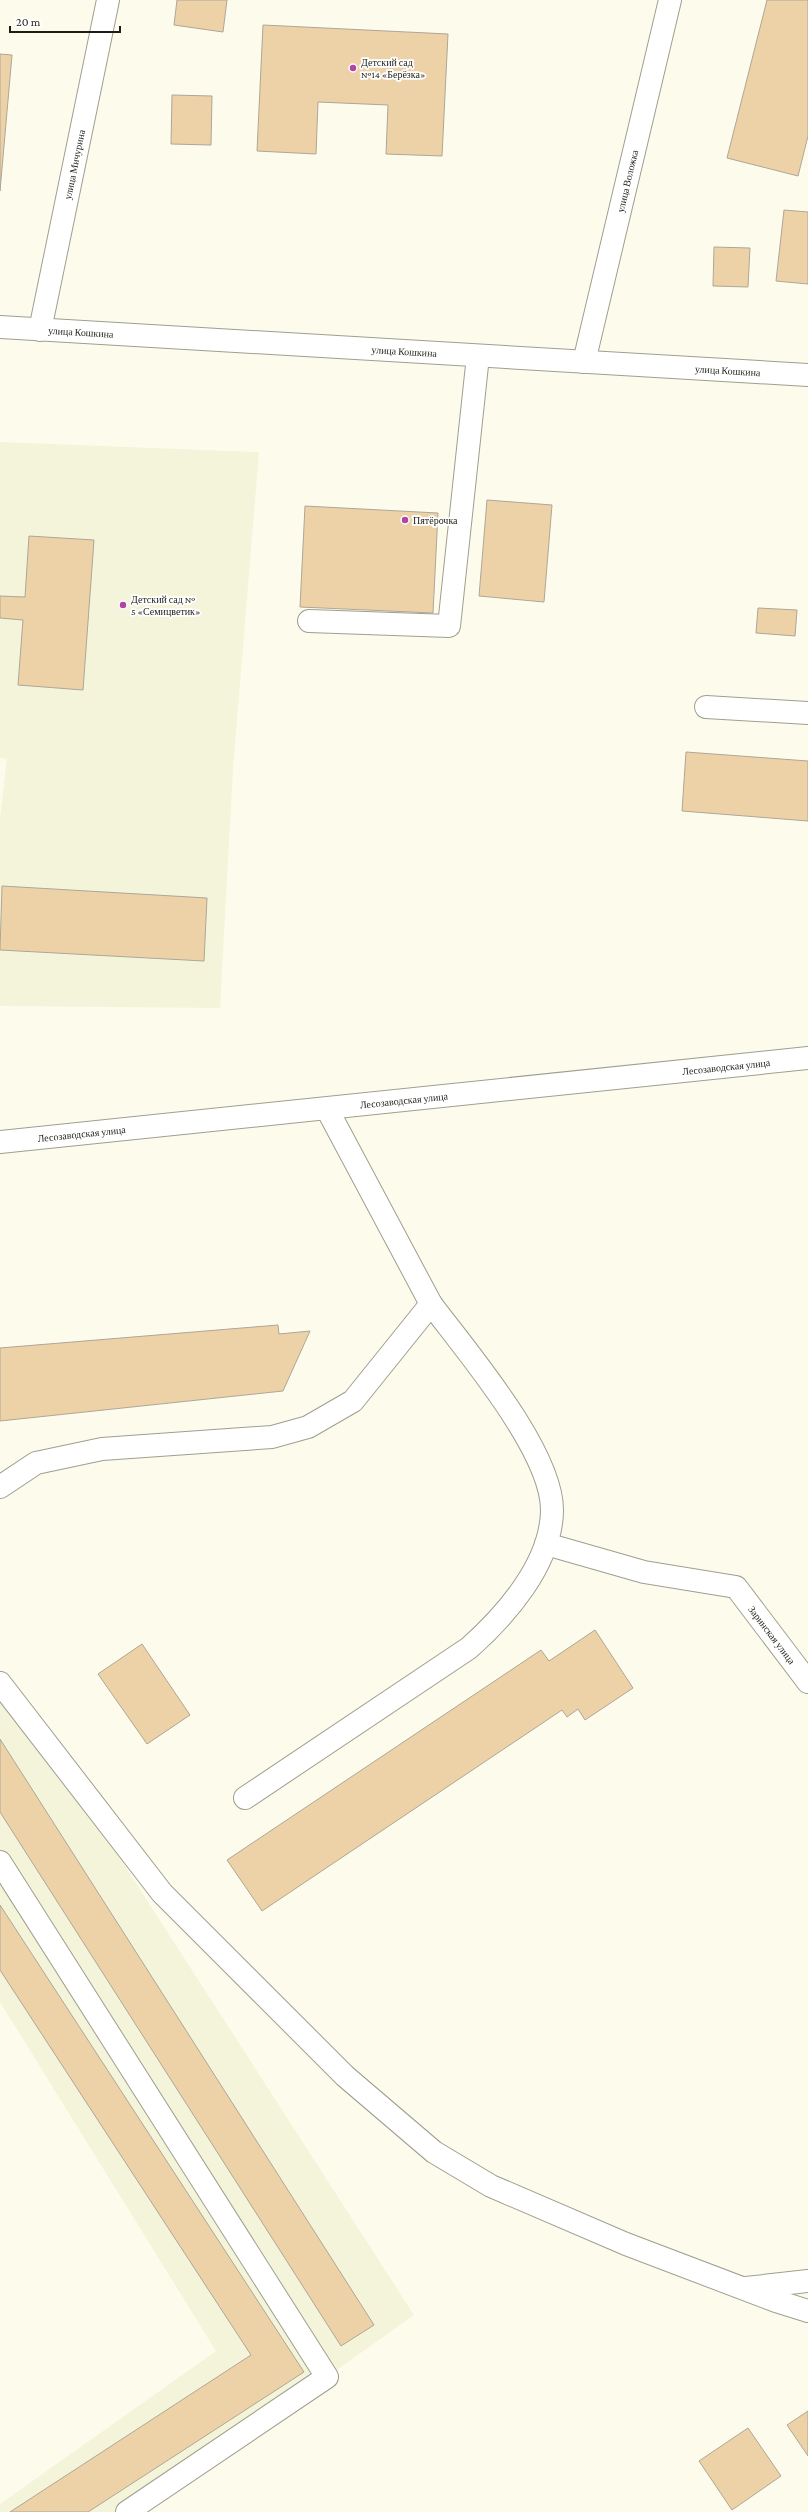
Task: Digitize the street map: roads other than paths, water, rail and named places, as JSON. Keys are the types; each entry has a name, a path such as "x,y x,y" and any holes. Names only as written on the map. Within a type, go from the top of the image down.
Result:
{"street":[{"name":"улица Мичурина","path":"40,330 108,0"},
{"name":"улица Воложка","path":"584,362 670,0"},
{"name":"улица Кошкина","path":"0,327 808,375"},
{"path":"309,621 449,626 478,356"},
{"path":"706,707 808,713"},
{"name":"Лесозаводская улица","path":"0,1142 808,1058"},
{"path":"245,1798 469,1648 498,1623 527,1582 546,1544 552,1511 545,1474 516,1419 431,1304 327,1108"},
{"path":"0,1125 28,1140"},
{"path":"0,1487 36,1463 102,1449 272,1437 308,1427 353,1401 431,1304"},
{"name":"Заринская улица","path":"546,1544 644,1572 736,1587 808,1682"},
{"path":"0,1684 162,1893 345,2076 434,2152 490,2186 626,2244 808,2311"},
{"path":"0,1862 328,2377 127,2512"},
{"path":"743,2288 808,2281"}],"place":[{"name":"Детский сад №14 «Берёзка»","path":"353,68"},
{"name":"Пятёрочка","path":"405,520"},
{"name":"Детский сад № 5 «Семицветик»","path":"123,605"}]}
